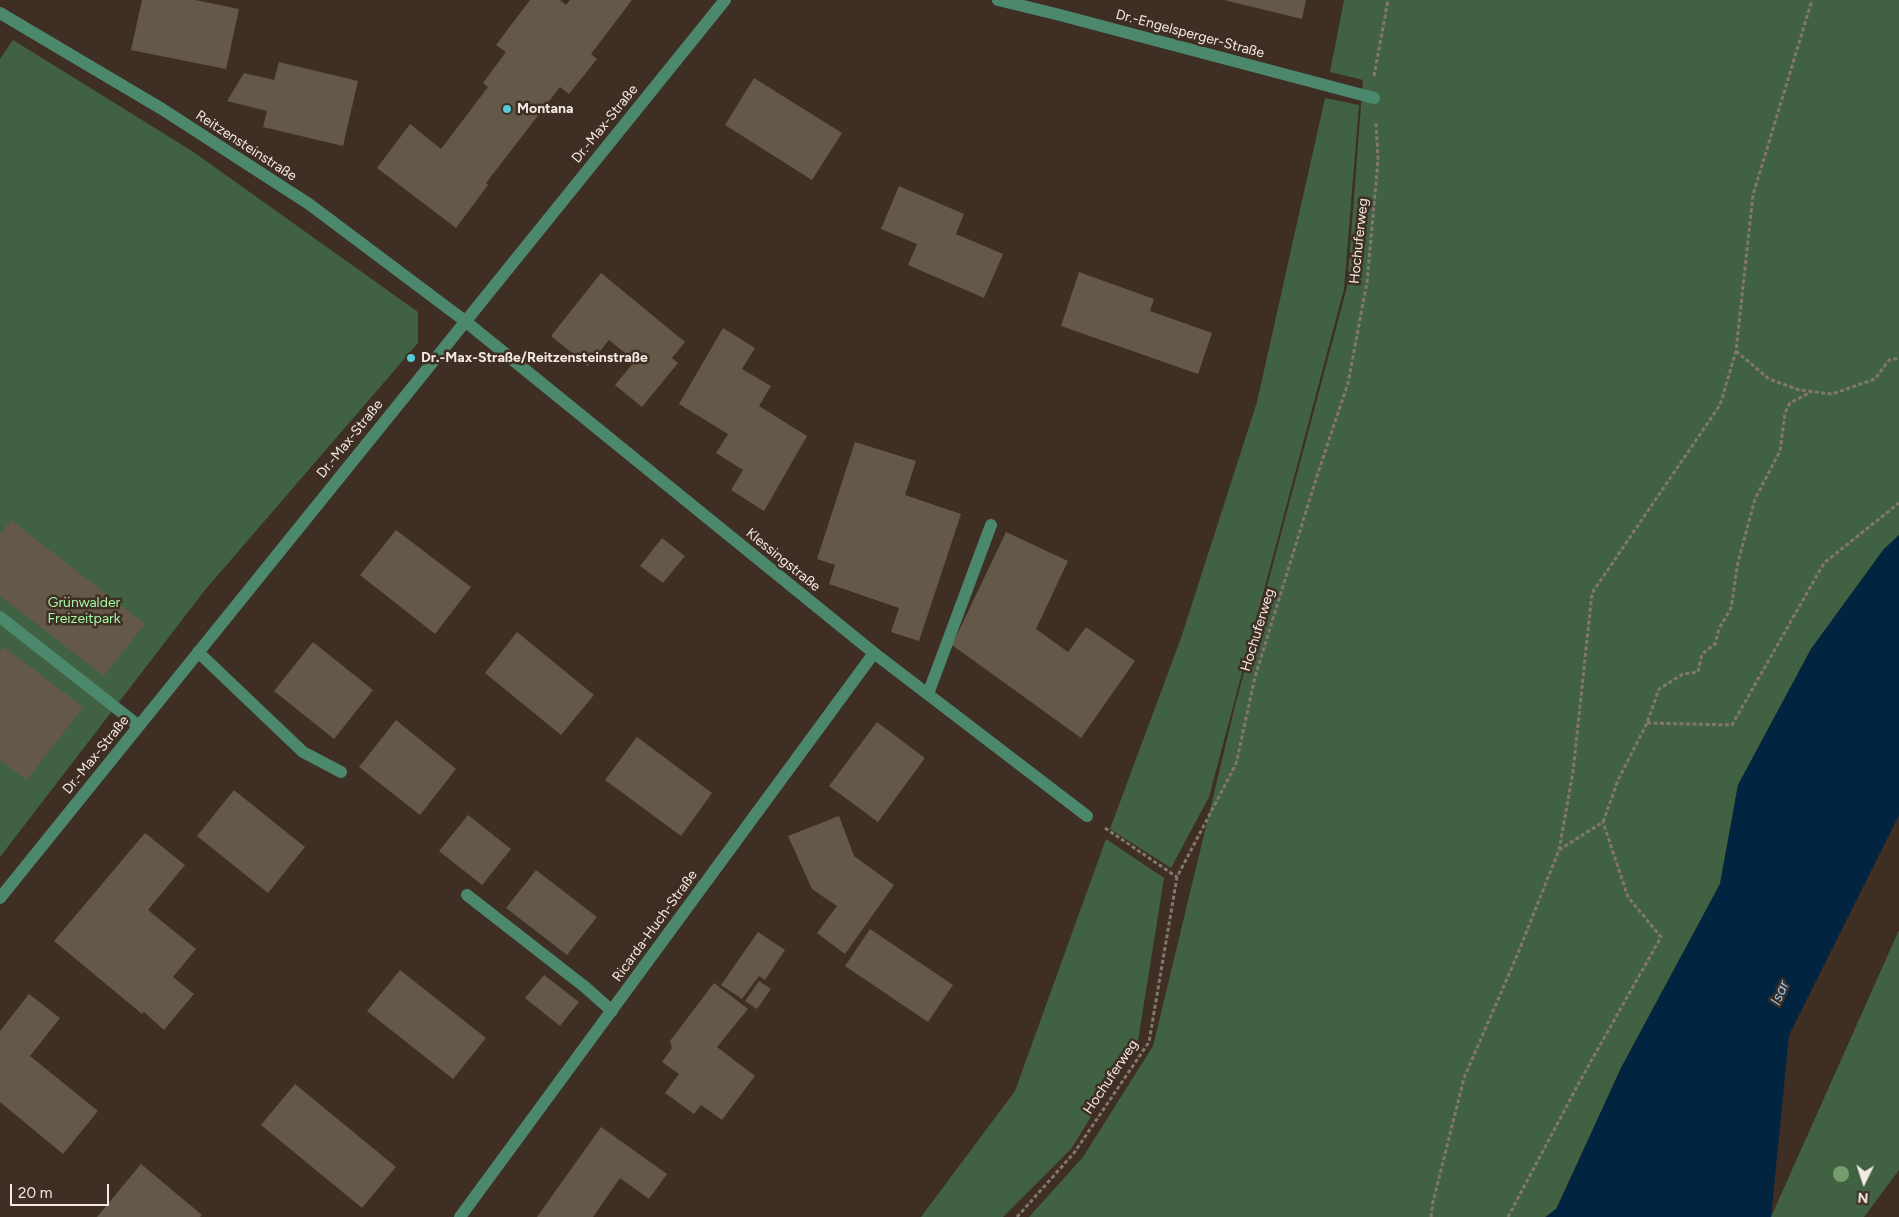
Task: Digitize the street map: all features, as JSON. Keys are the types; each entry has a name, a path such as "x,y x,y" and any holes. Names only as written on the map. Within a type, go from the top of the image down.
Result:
{"street":[{"name":"Dr.-Max-Straße","path":"0,898 725,0"},
{"name":"Dr.-Engelsperger-Straße","path":"998,0 1374,98"},
{"name":"Reitzensteinstraße","path":"0,13 162,109 309,204 465,321"},
{"name":"Klessingstraße","path":"465,321 874,653 1087,816"},
{"path":"928,694 991,525"},
{"path":"0,617 139,726"},
{"path":"198,652 303,752 341,772"},
{"name":"Ricarda-Huch-Straße","path":"460,1217 874,653"},
{"path":"467,895 612,1010"}],"path":[{"name":"Hochuferweg","path":"1017,1217 1074,1153 1149,1042 1177,876 1236,764 1255,677 1316,479 1348,383 1367,282 1378,160 1374,69 1388,0"},
{"path":"1431,1217 1433,1202 1464,1078 1516,958 1559,850 1573,772 1592,593 1720,405 1736,351 1753,195 1812,0"},
{"path":"1736,351 1769,379 1799,390 1832,394 1876,378 1889,360 1899,358"},
{"path":"1559,850 1603,822 1618,780 1647,723 1659,689 1684,674 1698,672 1702,654 1715,644 1719,629 1731,608 1738,562 1755,499 1780,451 1785,413 1790,403 1812,392"},
{"path":"1647,723 1732,725 1824,563 1899,503"},
{"path":"1087,816 1177,876"},
{"path":"1508,1217 1581,1079 1661,937 1628,897 1603,822"}],"green space":[{"path":"1344,0 1899,0 1899,535 1884,549 1811,649 1738,785 1720,884 1621,1068 1556,1209 1545,1217 1029,1217 1083,1157 1153,1046 1235,706 1347,287 1363,80 1330,72"},
{"name":"Grünwalder Freizeitpark","path":"13,40 192,151 418,312 418,343 205,590 0,857 0,59"},
{"path":"1325,98 1359,105 1344,289 1209,797 1171,868 1110,829 1181,638 1257,402"},
{"path":"1106,839 1164,878 1138,1041 1071,1149 1003,1217 921,1217 1015,1091"},
{"path":"1899,930 1899,1170 1864,1217 1771,1217"}],"water":[{"name":"Isar","path":"1899,535 1899,815 1789,1035 1771,1217 1546,1217 1557,1208 1621,1068 1720,884 1738,785 1811,649 1884,549"}],"building":[{"path":"142,0 195,0 239,9 226,69 131,50"},
{"name":"Montana","path":"530,0 560,0 566,5 570,0 632,0 591,54 597,59 569,94 560,87 486,183 488,185 456,228 377,168 410,124 441,149 488,87 483,83 506,52 496,45"},
{"path":"1224,0 1306,0 1302,19"},
{"path":"279,62 358,81 343,146 263,127 267,111 227,101 244,73 274,80"},
{"path":"754,78 842,133 812,180 725,125"},
{"path":"899,186 964,214 956,234 1003,254 984,298 908,265 917,244 881,229"},
{"path":"1079,272 1154,299 1150,311 1212,333 1198,374 1061,326"},
{"path":"601,273 685,342 672,358 678,363 642,407 615,385 635,361 609,340 588,366 551,336"},
{"path":"723,328 755,348 742,369 771,386 759,406 807,436 764,511 731,490 743,470 716,453 728,434 679,404"},
{"path":"855,442 916,461 905,495 961,514 919,641 891,632 899,608 829,584 835,565 817,559"},
{"path":"11,520 145,624 104,676 0,596 0,534"},
{"path":"396,530 471,587 435,634 360,575"},
{"path":"1006,532 1068,561 1036,629 1068,652 1086,627 1135,661 1081,738 952,645"},
{"path":"662,538 685,556 663,583 640,566"},
{"path":"517,632 594,695 561,735 485,673"},
{"path":"313,642 373,690 334,739 274,691"},
{"path":"4,647 83,707 27,780 0,760 0,652"},
{"path":"396,720 456,769 420,815 359,767"},
{"path":"877,722 925,758 878,822 829,786"},
{"path":"637,737 712,793 681,836 605,780"},
{"path":"234,790 305,847 268,893 197,836"},
{"path":"468,815 511,849 482,885 439,851"},
{"path":"839,816 854,856 894,885 845,954 817,933 837,906 812,889 788,836"},
{"path":"145,833 185,865 148,910 196,949 173,977 194,994 164,1030 54,941"},
{"path":"536,870 597,917 567,955 506,908"},
{"path":"870,929 953,985 928,1022 845,966"},
{"path":"758,932 785,950 765,980 759,976 742,999 721,985"},
{"path":"400,970 486,1038 453,1079 367,1011"},
{"path":"544,975 579,1002 560,1026 525,998"},
{"path":"759,981 771,989 757,1009 745,1001"},
{"path":"714,983 748,1009 717,1047 755,1076 722,1120 701,1105 694,1114 665,1093 679,1074 662,1062 672,1048 670,1041"},
{"path":"29,994 60,1018 30,1056 98,1111 63,1154 0,1102 0,1031"},
{"path":"295,1084 396,1167 362,1208 261,1125"},
{"path":"601,1127 667,1174 649,1199 620,1178 593,1217 537,1217"},
{"path":"141,1164 202,1215 200,1217 97,1217"}],"place":[{"name":"Montana","path":"507,109"},
{"name":"Dr.-Max-Straße/Reitzensteinstraße","path":"411,358"}]}
